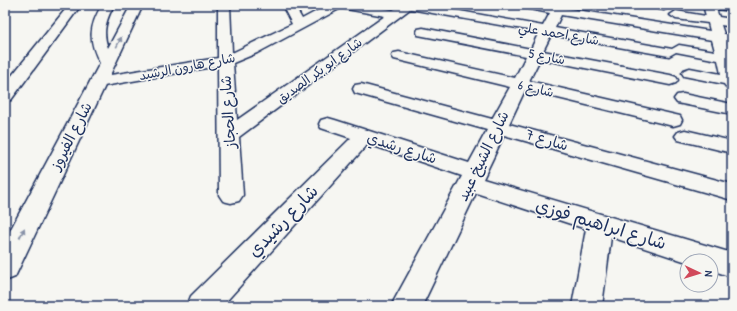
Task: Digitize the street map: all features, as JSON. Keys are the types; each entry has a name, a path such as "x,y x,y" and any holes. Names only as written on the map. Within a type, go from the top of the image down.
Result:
{"main road":[{"name":"شارع الفيروز","path":"5,268 137,5"},
{"path":"5,96 24,71 81,9"},
{"path":"105,9 98,25 96,37 100,50 108,62"}],"street":[{"name":"شارع الحجاز","path":"224,5 224,61 230,134 231,195"},
{"path":"288,5 299,25"},
{"name":"شارع هارون الرشيد","path":"98,82 224,61 247,53 337,5"},
{"name":"شارع احمد علي","path":"344,5 404,8 448,13 546,31 728,58"},
{"path":"524,5 558,8 732,39"},
{"path":"653,5 664,7"},
{"path":"690,73 732,82 728,58 718,36 710,5 732,8"},
{"name":"شارع ابو بكر الصديق","path":"230,134 404,8"},
{"name":"شارع الشيخ عبيد","path":"406,306 473,178 497,126 558,8"},
{"path":"676,15 732,23"},
{"name":"شارع 5","path":"423,32 670,80"},
{"name":"شارع 6","path":"399,56 673,120"},
{"name":"شارع 7","path":"361,89 732,192"},
{"path":"683,99 732,109"},
{"name":"شارع رشدي","path":"328,124 365,136 473,178"},
{"name":"شارع رشيدي","path":"202,306 365,136"},
{"path":"685,136 732,147"},
{"name":"شارع ابراهيم فوزي","path":"473,178 600,224 732,265"},
{"path":"587,306 600,224"}]}
